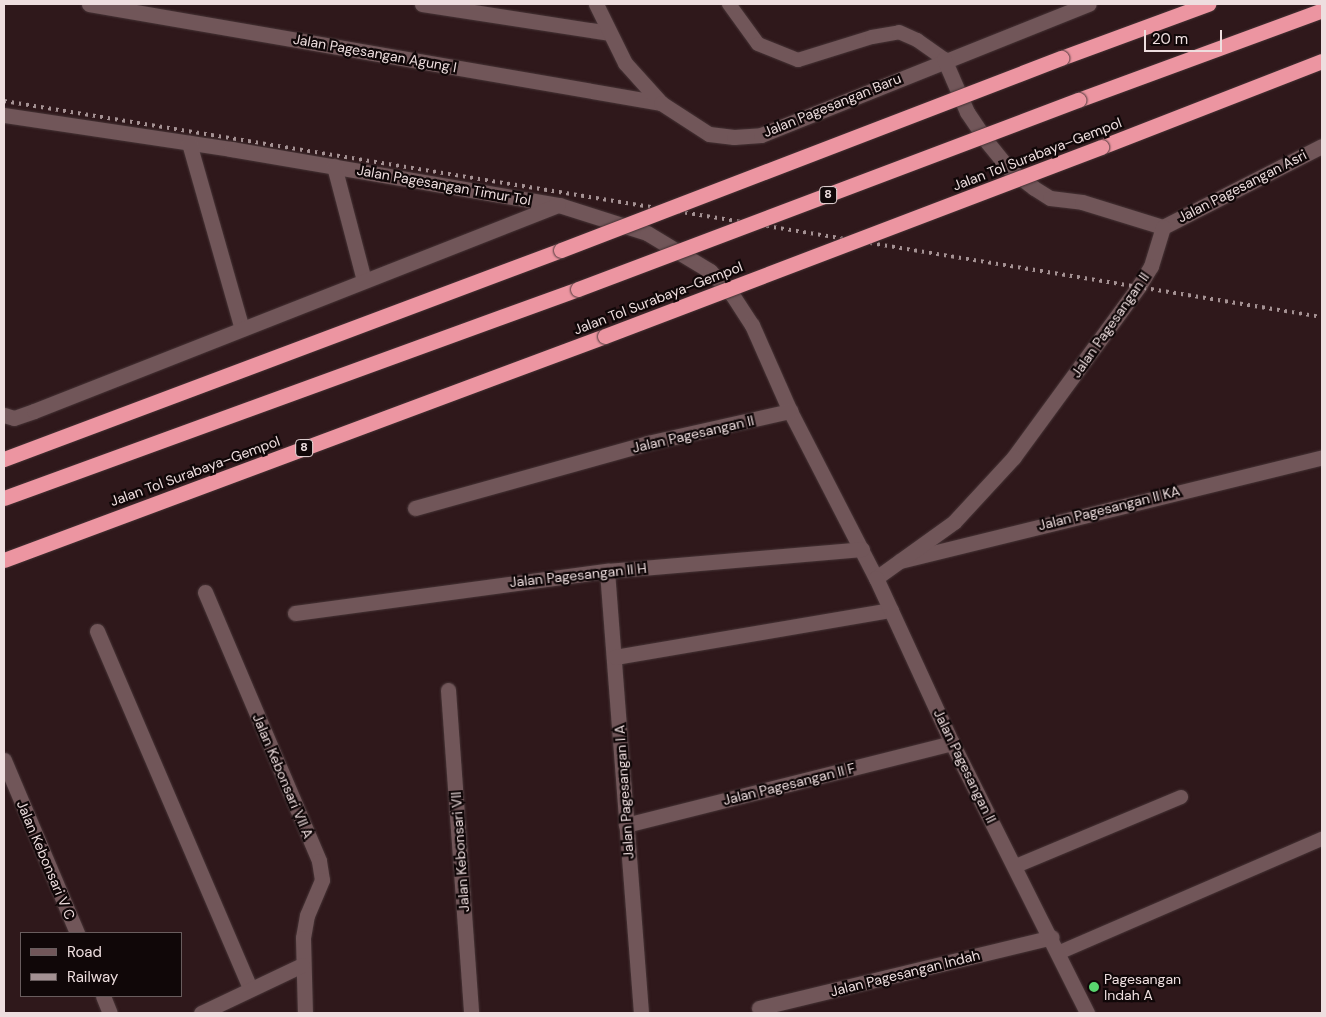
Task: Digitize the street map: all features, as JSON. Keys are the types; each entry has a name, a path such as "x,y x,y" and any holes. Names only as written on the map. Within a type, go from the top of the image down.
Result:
{"highway":[{"path":"4,459 1208,4"},
{"name":"8","path":"4,498 578,289 1322,10"},
{"name":"Jalan Tol Surabaya–Gempol","path":"4,560 605,336 1322,61"}],"street":[{"name":"Jalan Pagesangan Agung I","path":"89,4 661,103"},
{"path":"422,4 609,34"},
{"name":"Jalan Pagesangan Baru","path":"596,4 609,34 625,63 661,103 709,134 734,137 761,135 944,60 1089,4"},
{"path":"944,60 967,112 988,143 1009,168 1034,188 1050,198 1082,202 1163,227"},
{"name":"Jalan Pagesangan Timur Tol","path":"4,115 334,166 559,205 647,233 710,271 733,296 752,325 790,411"},
{"path":"189,143 242,329"},
{"name":"Jalan Pagesangan Asri","path":"1163,227 1322,146"},
{"path":"334,166 364,280"},
{"path":"4,415 14,418 559,205"},
{"name":"Jalan Pagesangan II","path":"876,578 954,522 1014,457 1131,299 1151,266 1163,227"},
{"name":"Jalan Pagesangan II","path":"415,508 648,443 790,411 876,578 952,743 1052,937 1087,1013"},
{"name":"Jalan Pagesangan II KA","path":"896,562 1322,457"},
{"name":"Jalan Pagesangan II H","path":"295,613 607,571 862,550"},
{"name":"Jalan Pagesangan I A","path":"607,571 641,1013"},
{"name":"Jalan Kebonsari VII A","path":"205,592 319,861 322,880 306,915 302,965 305,1013"},
{"path":"615,656 891,610"},
{"path":"97,631 250,988"},
{"name":"Jalan Kebonsari VII","path":"448,690 472,1013"},
{"name":"Jalan Pagesangan II F","path":"626,825 952,743"},
{"name":"Jalan Kebonsari V C","path":"4,760 76,932"},
{"name":"Jalan Pagesangan Indah","path":"759,1008 1052,937"},
{"path":"201,1013 250,988 302,965"},
{"path":"103,997 110,1013"}],"lane":[{"path":"729,4 758,44 798,60 872,37 899,32 917,40 944,60"},
{"path":"1016,866 1181,796"},
{"path":"1058,953 1322,839"}],"railway":[{"path":"4,101 1322,317"}],"place":[{"name":"Pagesangan Indah A","path":"1094,987"}]}
